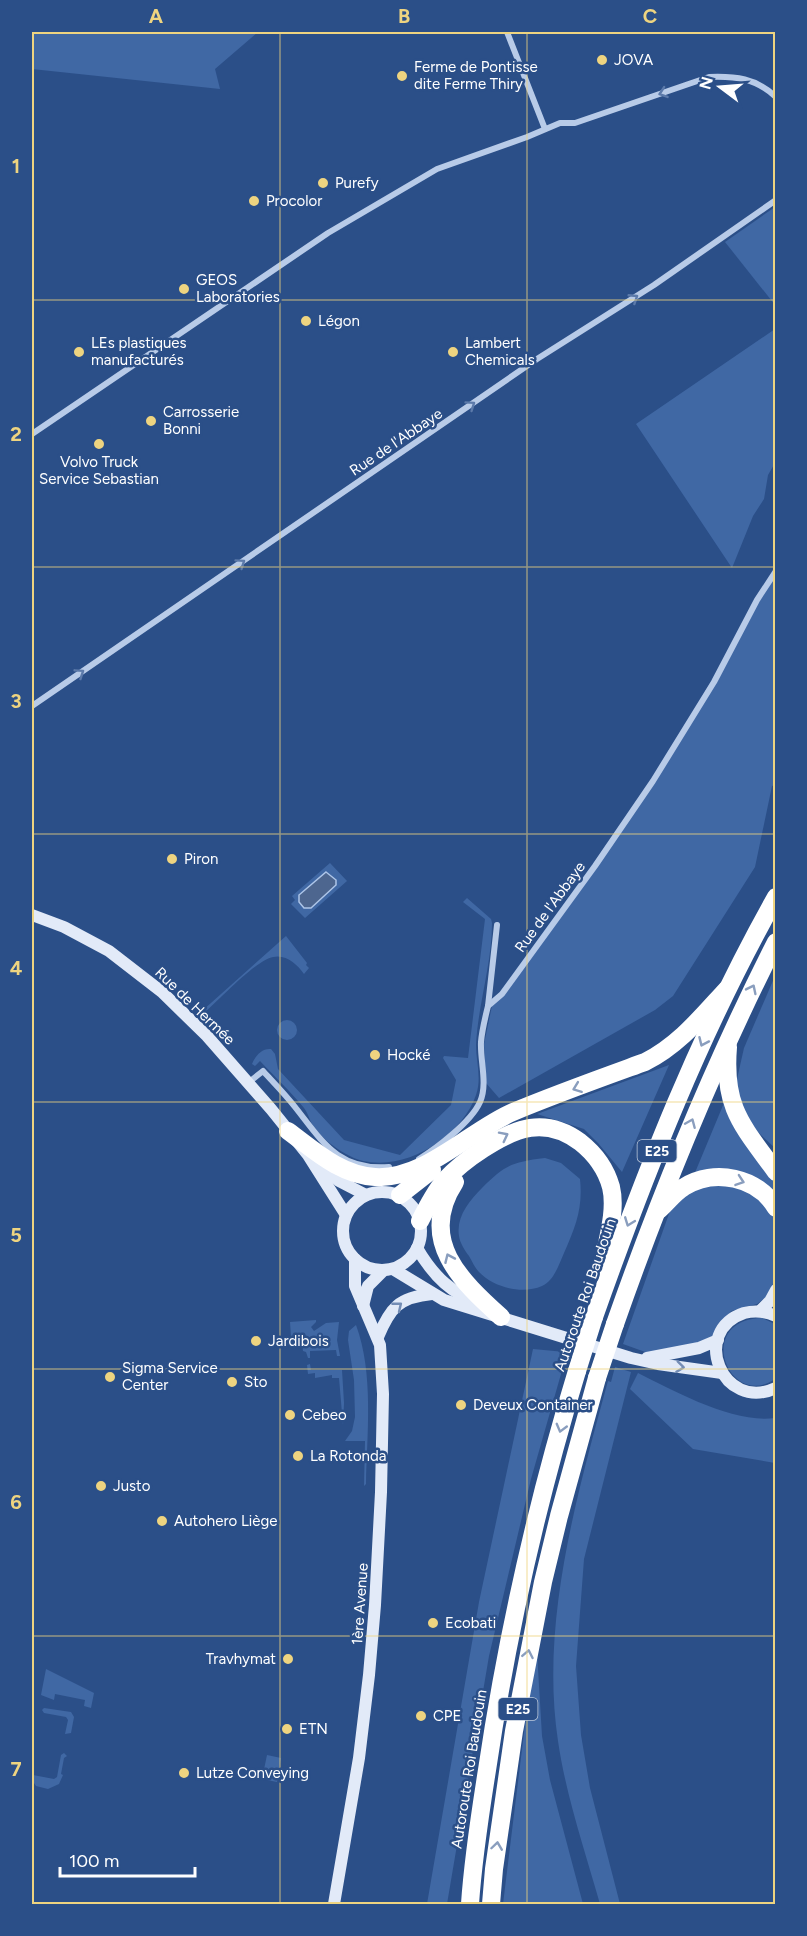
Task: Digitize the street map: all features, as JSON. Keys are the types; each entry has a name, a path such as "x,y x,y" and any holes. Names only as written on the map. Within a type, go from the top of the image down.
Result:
{"highway":[{"name":"Autoroute Roi Baudouin","path":"470,1905 473,1864 501,1683 539,1508 577,1371 594,1317 674,1108 727,989 776,897"},
{"name":"E25","path":"490,1905 507,1777 528,1652 559,1516 597,1378 654,1216 690,1126 729,1037 776,942"},
{"path":"288,1131 329,1161 354,1174 375,1177 406,1174 422,1167 511,1113 661,1054 690,1029 727,989"},
{"path":"729,1037 727,1077 730,1098 739,1120 768,1153 776,1172"},
{"path":"420,1221 443,1183 477,1153 516,1131 540,1127 574,1138 599,1162 608,1180 612,1202 594,1317"},
{"path":"400,1195 460,1149 475,1134"},
{"path":"477,1153 459,1176 445,1200 441,1213 442,1239 452,1266 462,1280 501,1317"},
{"path":"654,1216 684,1187 698,1181 719,1177 731,1177 757,1187 776,1208"}],"street":[{"path":"507,32 545,129"},
{"path":"32,434 338,227 437,169 560,123 575,123 709,77 731,76 751,80 776,97"},
{"name":"Rue de l'Abbaye","path":"32,706 537,359 654,285 776,200"},
{"name":"Rue de l'Abbaye","path":"488,1006 502,994 595,866 653,781 714,682 757,600 776,571"},
{"name":"Rue de Hermée","path":"32,915 87,939 136,971 162,992 207,1036 308,1155 346,1215"},
{"name":"Rue de l'Abbaye","path":"408,1163 439,1146 466,1120 480,1102 483,1079 481,1043 488,1006 497,925"},
{"path":"248,1083 263,1071 296,1108 306,1125 331,1150 354,1164 393,1167"},
{"name":"Rue de Hermée","path":"308,1155 339,1181 366,1195 383,1191 400,1195"},
{"path":"366,1195 353,1204 346,1215 343,1229 344,1240 348,1251 355,1259 373,1269 388,1269 403,1264 411,1257 417,1248 422,1230 413,1206 400,1195"},
{"path":"417,1248 429,1267 446,1285 456,1293 501,1317"},
{"name":"1ère Avenue","path":"334,1905 359,1758 374,1617 382,1437 382,1366 378,1337 356,1286 355,1259"},
{"path":"388,1269 432,1294 463,1307 638,1359 722,1373"},
{"path":"363,1306 368,1286 388,1269"},
{"path":"760,1311 770,1301 776,1290"},
{"path":"378,1337 387,1317 396,1305 414,1296 432,1294"},
{"path":"776,1316 760,1311 750,1312 730,1321 722,1330 716,1351 717,1362 722,1373 732,1385 746,1391 762,1392 776,1388"},
{"path":"638,1359 677,1354 718,1340"}],"shaded area":[{"path":"32,32 258,32 215,69 220,89 32,69"},
{"path":"775,207 775,305 725,242"},
{"path":"775,329 775,463 768,475 764,499 753,516 732,568 636,424"},
{"path":"775,571 775,785 772,786 755,867 673,996 655,1010 499,1098 486,1083 484,1044 493,1001 653,781"},
{"path":"330,863 347,881 305,918 291,904 295,900 292,896"},
{"path":"326,872 336,880 336,885 311,908 304,908 299,902 299,895"},
{"path":"467,898 491,919 492,923 490,954 477,1030 479,1082 468,1112 440,1141 422,1152 403,1159 383,1163 364,1161 346,1154 319,1133 304,1108 260,1061 255,1066 252,1064 253,1061 262,1051 271,1049 275,1054 278,1069 344,1140 400,1155 451,1105 456,1080 444,1056 468,1058 485,919 463,902"},
{"path":"286,936 307,963 309,968 304,974 291,961 278,956 273,957 257,965 204,1013 202,1011"},
{"path":"775,976 775,1148 749,1124 735,1088 744,1048"},
{"path":"287,1020 294,1023 297,1030 294,1037 287,1040 280,1037 277,1030 280,1023"},
{"path":"669,1065 622,1172 584,1129 537,1114"},
{"path":"724,1103 775,1180 775,1198 694,1175"},
{"path":"545,1158 561,1163 580,1179 580,1199 575,1225 556,1272 546,1284 526,1290 508,1288 492,1282 479,1272 463,1247 460,1239 460,1222 468,1204 503,1169 524,1161"},
{"path":"700,1183 741,1185 774,1213 775,1273 773,1285 766,1297 757,1304 731,1311 714,1336 704,1343 648,1353 623,1344 671,1208"},
{"path":"762,1318 775,1324 775,1379 758,1386 744,1383 732,1374 725,1361 724,1347 728,1333 741,1323"},
{"path":"316,1320 311,1327 314,1331 326,1323 339,1322 337,1340 340,1356 337,1356 336,1350 310,1351 310,1358 308,1358 306,1352 303,1351 301,1337 291,1337 290,1322"},
{"path":"356,1325 362,1344 367,1383 366,1484 364,1486 365,1441 345,1441 352,1431 355,1417 354,1380 348,1340 349,1331"},
{"path":"533,1349 565,1352 561,1366 563,1367 531,1479 489,1656 447,1904 427,1904 479,1602"},
{"path":"310,1364 311,1370 342,1370 343,1425 339,1378 332,1378 332,1375 315,1378 315,1373 308,1374 307,1365"},
{"path":"615,1367 631,1372 584,1559 576,1666 581,1735 590,1788 620,1904 600,1904 561,1762 554,1696 554,1651 558,1605 574,1514 608,1381 611,1382"},
{"path":"638,1373 686,1397 723,1411 759,1419 775,1418 775,1463 693,1449 630,1389"},
{"path":"537,1652 542,1736 550,1780 583,1904 503,1904 526,1717"},
{"path":"46,1669 94,1693 91,1708 84,1706 85,1700 55,1694 54,1700 41,1695"},
{"path":"44,1708 71,1712 74,1717 71,1733 65,1734 68,1720 66,1717 44,1713 42,1710"},
{"path":"64,1753 67,1756 64,1758 61,1774 63,1775 59,1784 48,1789 36,1786 32,1780 33,1775 54,1779 57,1777 61,1755"},
{"path":"267,1755 281,1758 277,1782 262,1779"}],"place":[{"name":"JOVA","path":"602,60"},
{"name":"Ferme de Pontisse dite Ferme Thiry","path":"402,76"},
{"name":"Purefy","path":"323,183"},
{"name":"Procolor","path":"254,201"},
{"name":"GEOS Laboratories","path":"184,289"},
{"name":"Légon","path":"306,321"},
{"name":"LEs plastiques manufacturés","path":"79,352"},
{"name":"Lambert Chemicals","path":"453,352"},
{"name":"Carrosserie Bonni","path":"151,421"},
{"name":"Volvo Truck Service Sebastian","path":"99,444"},
{"name":"Piron","path":"172,859"},
{"name":"Hocké","path":"375,1055"},
{"name":"Jardibois","path":"256,1341"},
{"name":"Sigma Service Center","path":"110,1377"},
{"name":"Sto","path":"232,1382"},
{"name":"Deveux Container","path":"461,1405"},
{"name":"Cebeo","path":"290,1415"},
{"name":"La Rotonda","path":"298,1456"},
{"name":"Justo","path":"101,1486"},
{"name":"Autohero Liège","path":"162,1521"},
{"name":"Ecobati","path":"433,1623"},
{"name":"Travhymat","path":"288,1659"},
{"name":"CPE","path":"421,1716"},
{"name":"ETN","path":"287,1729"},
{"name":"Lutze Conveying","path":"184,1773"}]}
